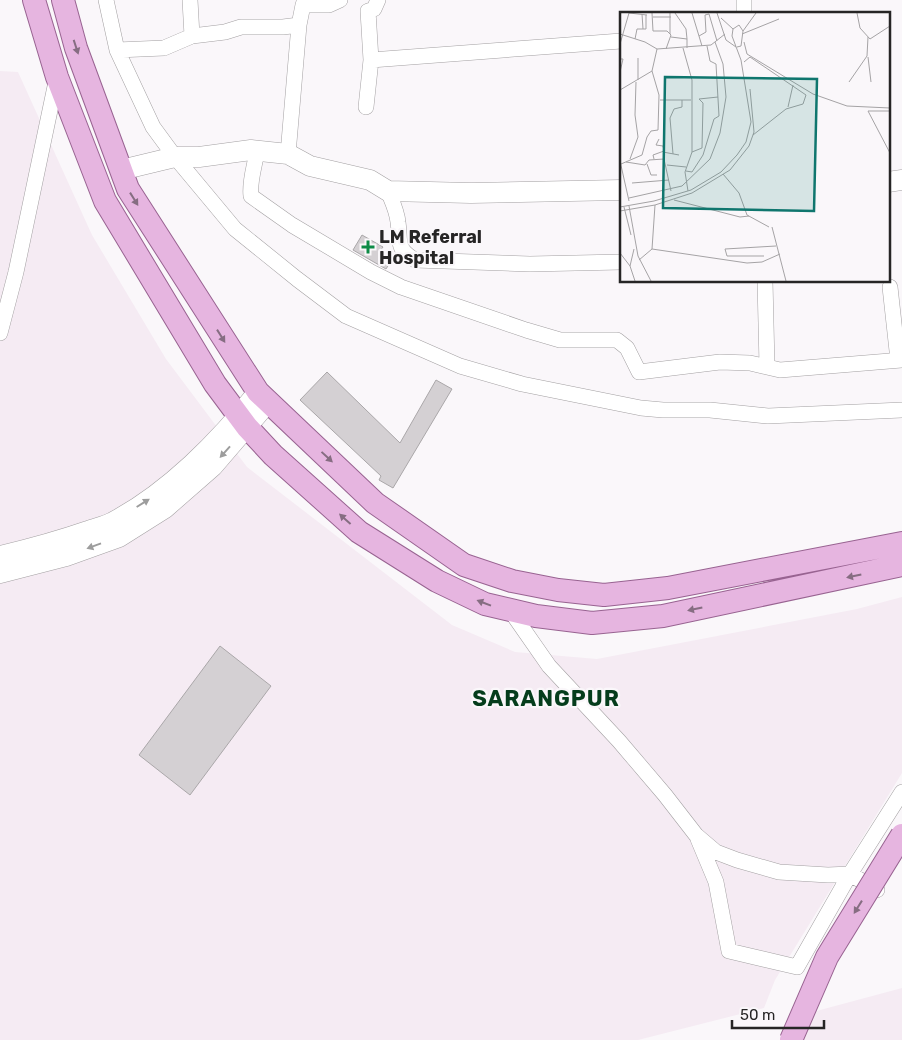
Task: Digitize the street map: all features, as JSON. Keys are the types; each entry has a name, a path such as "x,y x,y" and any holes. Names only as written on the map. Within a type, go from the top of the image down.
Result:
{"main road":[{"path":"34,0 56,77 105,201 215,384 243,422 273,455 359,532 437,581 485,604 536,616 592,623 664,616 902,565"},
{"path":"63,0 76,48 128,189 263,397 375,502 464,565 512,580 558,590 604,595 642,592 902,543"},
{"path":"121,170 175,158 257,151 288,154 310,166 370,180 388,191 471,193 620,190"},
{"path":"0,573 66,556 119,537 165,508 213,466 243,422 263,397"},
{"path":"0,556 62,540 112,522 155,495 202,454 243,422"},
{"path":"791,1040 826,957 902,835"}],"street":[{"path":"106,0 117,50 153,127 175,158 235,229 346,316 460,366 522,384 641,408 710,410 768,416 902,410"},
{"path":"190,0 192,36"},
{"path":"288,154 302,2 329,5 340,0"},
{"path":"366,107 371,60 368,11 374,9 378,0"},
{"path":"117,50 164,48 192,36 225,32 241,27 283,28 299,26"},
{"path":"371,60 620,41"},
{"path":"0,333 16,272 56,77"},
{"path":"257,151 250,187 251,196 292,225 371,272 402,287 560,340 616,340 627,348 640,372 720,362 750,363 780,370 900,360 890,287"},
{"path":"388,191 396,212 400,248 415,260 530,264 620,262"},
{"path":"765,282 767,366"},
{"path":"510,610 549,666 619,741 696,835 716,852 761,868 779,872 850,874 880,892 902,855"},
{"path":"696,835 716,882 729,951 797,966 850,874 902,792"}],"shaded area":[{"path":"0,71 18,72 92,235 166,359 247,467 452,625 515,652 597,659 857,609 902,597 902,773 775,980 764,1008 638,1040 0,1040"},
{"path":"902,988 902,1040 800,1040 809,1013"}],"building":[{"path":"362,235 383,247 380,251 393,258 386,269 353,250"},
{"path":"327,372 400,443 436,380 452,389 393,488 379,480 381,476 300,400"},
{"path":"220,646 271,686 190,795 139,755"}],"place":[{"name":"LM Referral Hospital","path":"368,247"}],"district":[{"name":"SARANGPUR","path":"546,698"}]}
